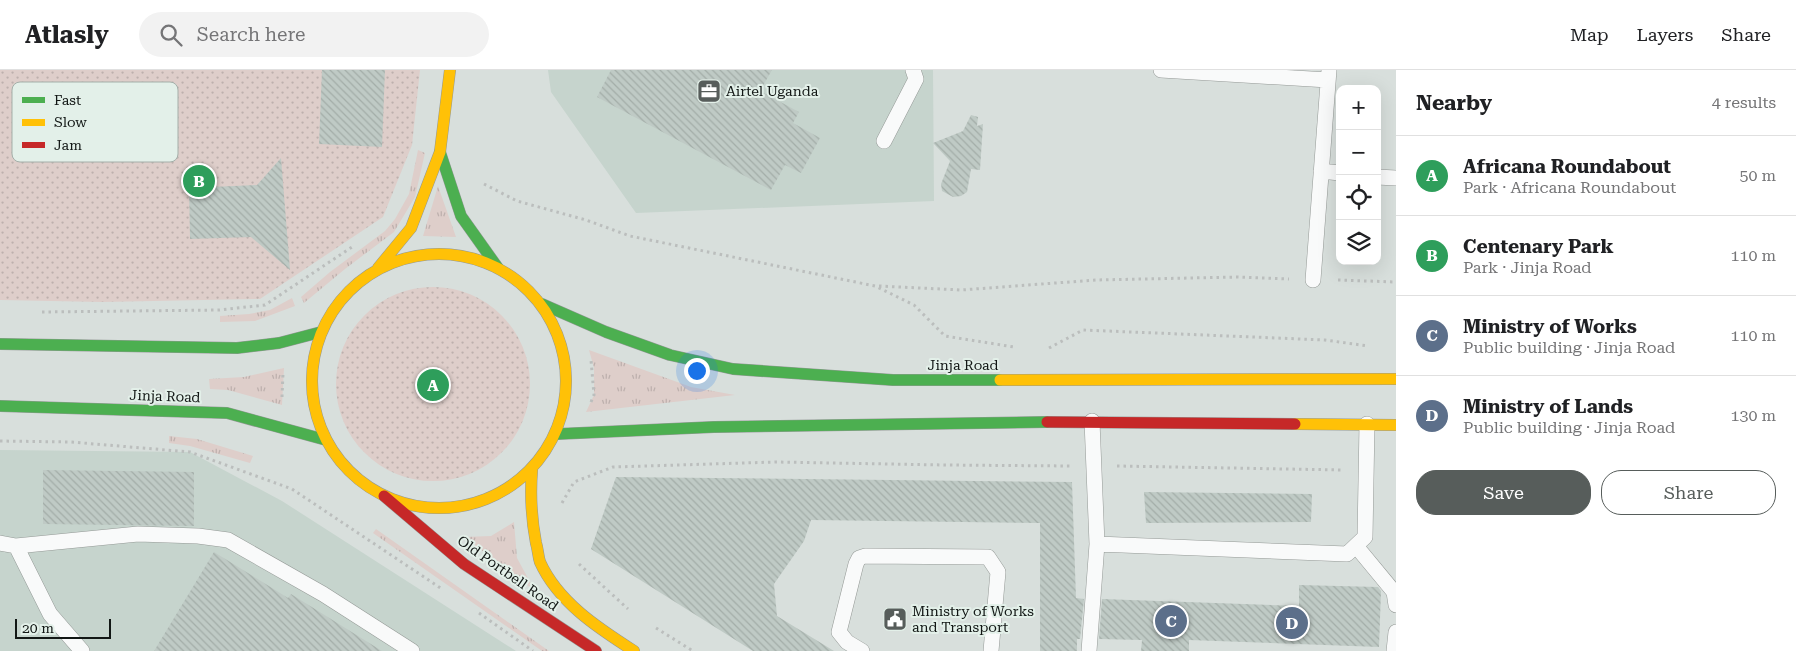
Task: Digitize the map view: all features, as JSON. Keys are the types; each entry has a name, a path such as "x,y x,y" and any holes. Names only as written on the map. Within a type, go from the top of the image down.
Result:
{"main road":[{"path":"442,157 461,216 498,268 542,304 562,345 567,390 556,434 532,470 500,494 463,507 423,508 384,496 350,473 326,440 313,405 311,368 321,332 344,295 378,268 411,228 442,157 450,70"},
{"path":"378,268 417,254 459,254 498,268"},
{"name":"Jinja Road","path":"542,304 606,332 670,355 733,369 893,380 1396,379"},
{"path":"0,344 237,348 288,342 321,332"},
{"name":"Jinja Road","path":"0,406 227,413 326,440"},
{"path":"556,434 750,426 1092,420 1396,425"},
{"name":"Old Portbell Road","path":"532,470 530,500 540,561 560,594 601,630 634,651"},
{"name":"Old Portbell Road","path":"384,496 464,564 596,651"}],"lane":[{"path":"884,141 916,79 913,70"},
{"path":"1161,70 1328,75 1313,280"},
{"path":"1321,171 1336,173"},
{"path":"1381,177 1396,178"},
{"path":"1089,651 1096,544 1092,420"},
{"path":"1096,544 1347,554 1365,537 1367,424"},
{"path":"0,543 16,546 138,534 198,536 228,540 324,594 412,651"},
{"path":"16,546 50,614 82,651"},
{"path":"1356,546 1394,592 1396,605"},
{"path":"862,651 847,642 839,632 856,564 859,558 866,556 988,558 998,572 991,651"},
{"path":"1394,651 1396,632"}],"path":[{"path":"442,157 517,201 586,220 630,236 875,286 961,290 1096,280 1238,277 1396,282"},
{"path":"40,312 219,310 265,305 360,242"},
{"path":"875,286 914,305 945,336 1023,349"},
{"path":"1042,352 1082,330 1325,340 1369,346"},
{"path":"590,404 594,395 591,357"},
{"path":"282,405 284,368"},
{"path":"0,441 71,442 190,452 292,489 449,593"},
{"path":"559,508 574,482 613,467 776,462 1367,470"},
{"path":"578,562 634,614"},
{"path":"472,609 533,651"},
{"path":"650,624 693,651"}],"shaded area":[{"path":"548,70 933,70 934,201 636,213 551,92"},
{"path":"0,450 190,452 282,501 516,651 0,651"}],"green space":[{"path":"0,70 420,70 412,145 383,217 260,299 102,302 0,300"},
{"path":"418,150 425,153 415,197 394,232 304,303 301,297 330,272 385,231 395,219 409,194"},
{"path":"438,186 456,237 423,236"},
{"path":"433,287 452,289 470,294 487,303 502,315 514,330 523,347 528,365 530,384 528,403 523,421 514,438 502,453 487,465 470,474 452,479 433,481 414,479 396,474 379,465 364,453 352,438 343,421 338,403 336,384 338,365 343,347 352,330 364,315 379,303 396,294 414,289"},
{"path":"292,298 295,306 255,321 220,322 220,316 270,310"},
{"path":"589,350 691,387 735,395 586,412 594,395 594,368"},
{"path":"284,368 282,405 228,390 210,389 209,379 244,377"},
{"path":"169,436 197,439 253,456 250,463 190,446 169,443"},
{"path":"514,522 517,558 535,591 464,537 491,536"},
{"path":"376,529 549,651 542,651 373,533"}],"building":[{"path":"322,70 385,70 382,147 319,144"},
{"path":"611,70 772,70 760,91 799,112 793,123 820,138 801,173 785,165 771,190 597,97"},
{"path":"971,115 978,117 977,126 983,124 980,170 971,169 967,192 961,196 953,197 942,191 941,184 950,161 933,143 963,131"},
{"path":"281,158 290,270 251,237 190,239 189,188 257,185"},
{"path":"43,470 194,472 194,526 43,524"},
{"path":"616,477 1072,482 1076,598 1084,599 1080,639 1077,639 1077,651 1040,651 1040,523 811,520 804,541 774,584 777,616 834,651 753,651 591,549"},
{"path":"1144,492 1312,494 1311,522 1146,523"},
{"path":"214,552 288,598 291,594 382,651 154,651"},
{"path":"1299,585 1378,587 1381,591 1379,647 1189,640 1189,651 1141,651 1142,640 1099,639 1102,599 1299,606"}],"traffic: fast":[{"path":"440,152 461,216 498,268"},
{"path":"542,304 606,332 670,355 733,369 893,380 1000,380"},
{"path":"0,344 237,348 279,343 321,332"},
{"path":"0,406 227,413 326,440"},
{"path":"557,434 714,427 1047,422"}],"traffic: slow":[{"path":"378,268 411,228 440,152 450,70"},
{"path":"439,254 476,259 510,275 529,291 545,310 561,344 566,381 561,418 545,452 529,471 510,487 476,503 439,508 402,503 368,487 349,471 333,452 317,418 312,381 317,344 333,310 349,291 368,275 402,259 439,254"},
{"path":"1000,380 1396,379"},
{"path":"1295,424 1396,425"},
{"path":"532,470 531,507 540,562 557,590 568,602 593,623 634,651"}],"traffic: jam":[{"path":"1047,422 1295,424"},
{"path":"384,496 464,564 596,651"}],"place":[{"name":"Airtel Uganda","path":"709,91"},
{"name":"Centenary Park","path":"199,181"},
{"name":"Africana Roundabout","path":"433,385"},
{"name":"Ministry of Works and Transport","path":"895,619"},
{"name":"Ministry of Works","path":"1171,621"},
{"name":"Ministry of Lands","path":"1292,623"}]}
